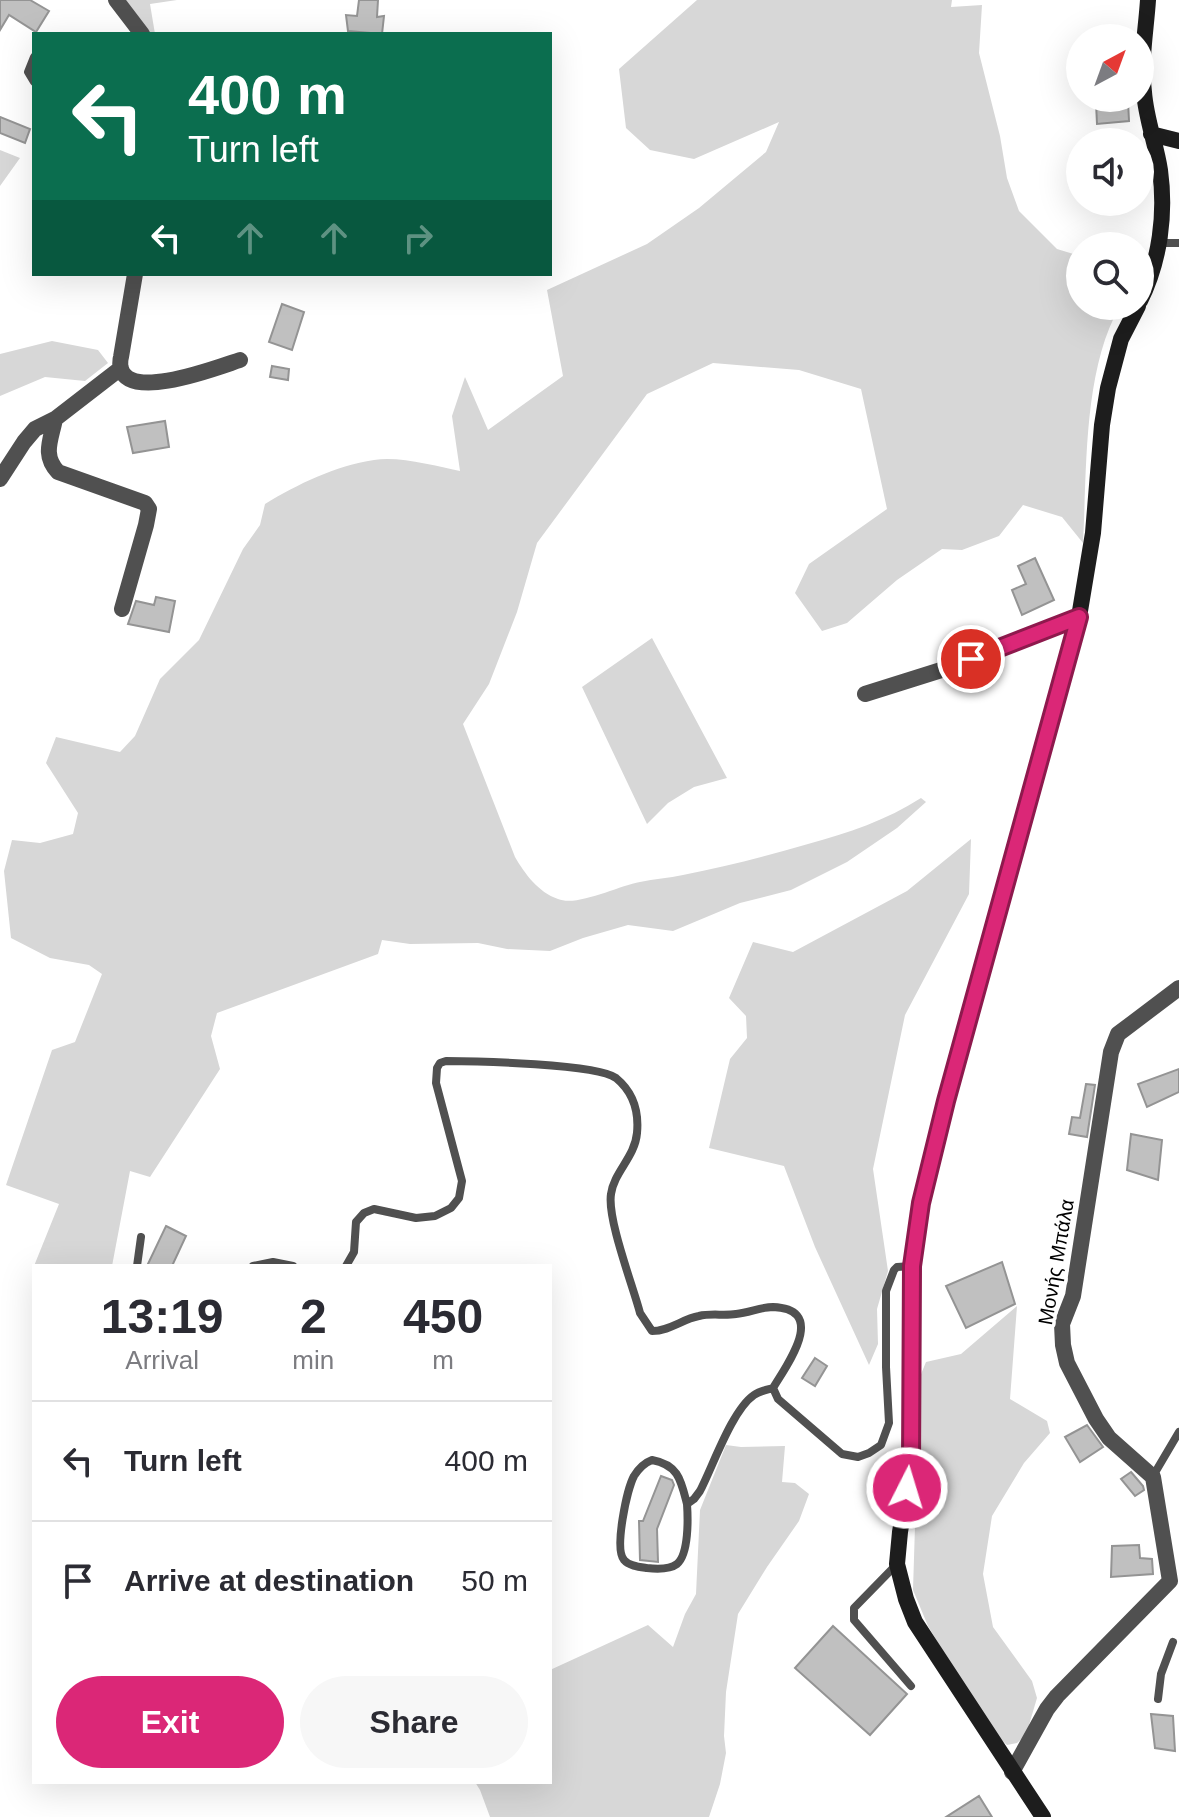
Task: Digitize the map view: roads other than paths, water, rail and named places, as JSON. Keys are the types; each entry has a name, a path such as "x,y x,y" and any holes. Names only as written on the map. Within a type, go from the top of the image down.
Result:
{"street":[{"path":"116,0 140,32"},
{"path":"1148,0 1142,78 1150,128"},
{"path":"1154,135 1179,141"},
{"path":"1154,146 1162,194 1159,243 1154,264"},
{"path":"135,276 121,357 121,368 128,378 146,384 240,360"},
{"path":"1043,1817 915,1622 897,1564 911,1466 912,1266 921,1203 946,1101 1079,617 1090,560 1102,425 1110,374 1131,320"},
{"path":"0,479 35,429 55,419 121,368"},
{"path":"55,419 48,454 50,464 58,472 145,503 149,509 122,609"},
{"path":"865,694 954,666 1079,617"},
{"name":"Μονής Μπάλα","path":"1153,1477 1109,1438 1096,1419 1067,1363 1062,1324 1073,1296 1111,1052 1118,1034 1179,988"},
{"path":"1012,1772 1057,1696 1170,1581 1153,1477"}],"lane":[{"path":"32,60 28,72 32,79"},
{"path":"1159,243 1179,243"},
{"path":"347,1264 354,1252 356,1222 364,1213 374,1209 416,1218 435,1216 451,1208 459,1198 462,1181 436,1083 440,1063 465,1061 588,1069 614,1076 638,1110 632,1154 611,1194 613,1220 640,1313 652,1331 661,1331 701,1315 739,1314 777,1307 793,1313 802,1325 790,1361 773,1388 758,1392 746,1402 700,1491 687,1504"},
{"path":"137,1264 141,1237"},
{"path":"263,1264 283,1264"},
{"path":"773,1388 778,1399 842,1454 858,1457 881,1445 889,1423 886,1291 897,1267 912,1266"},
{"path":"1153,1477 1179,1432"},
{"path":"652,1460 669,1465 678,1476 687,1504 687,1534 678,1563 665,1568 645,1568 623,1559 620,1543 628,1494 635,1475 643,1465 652,1460"},
{"path":"897,1564 854,1608 854,1620 911,1686"},
{"path":"1158,1699 1161,1674 1173,1642"}]}
